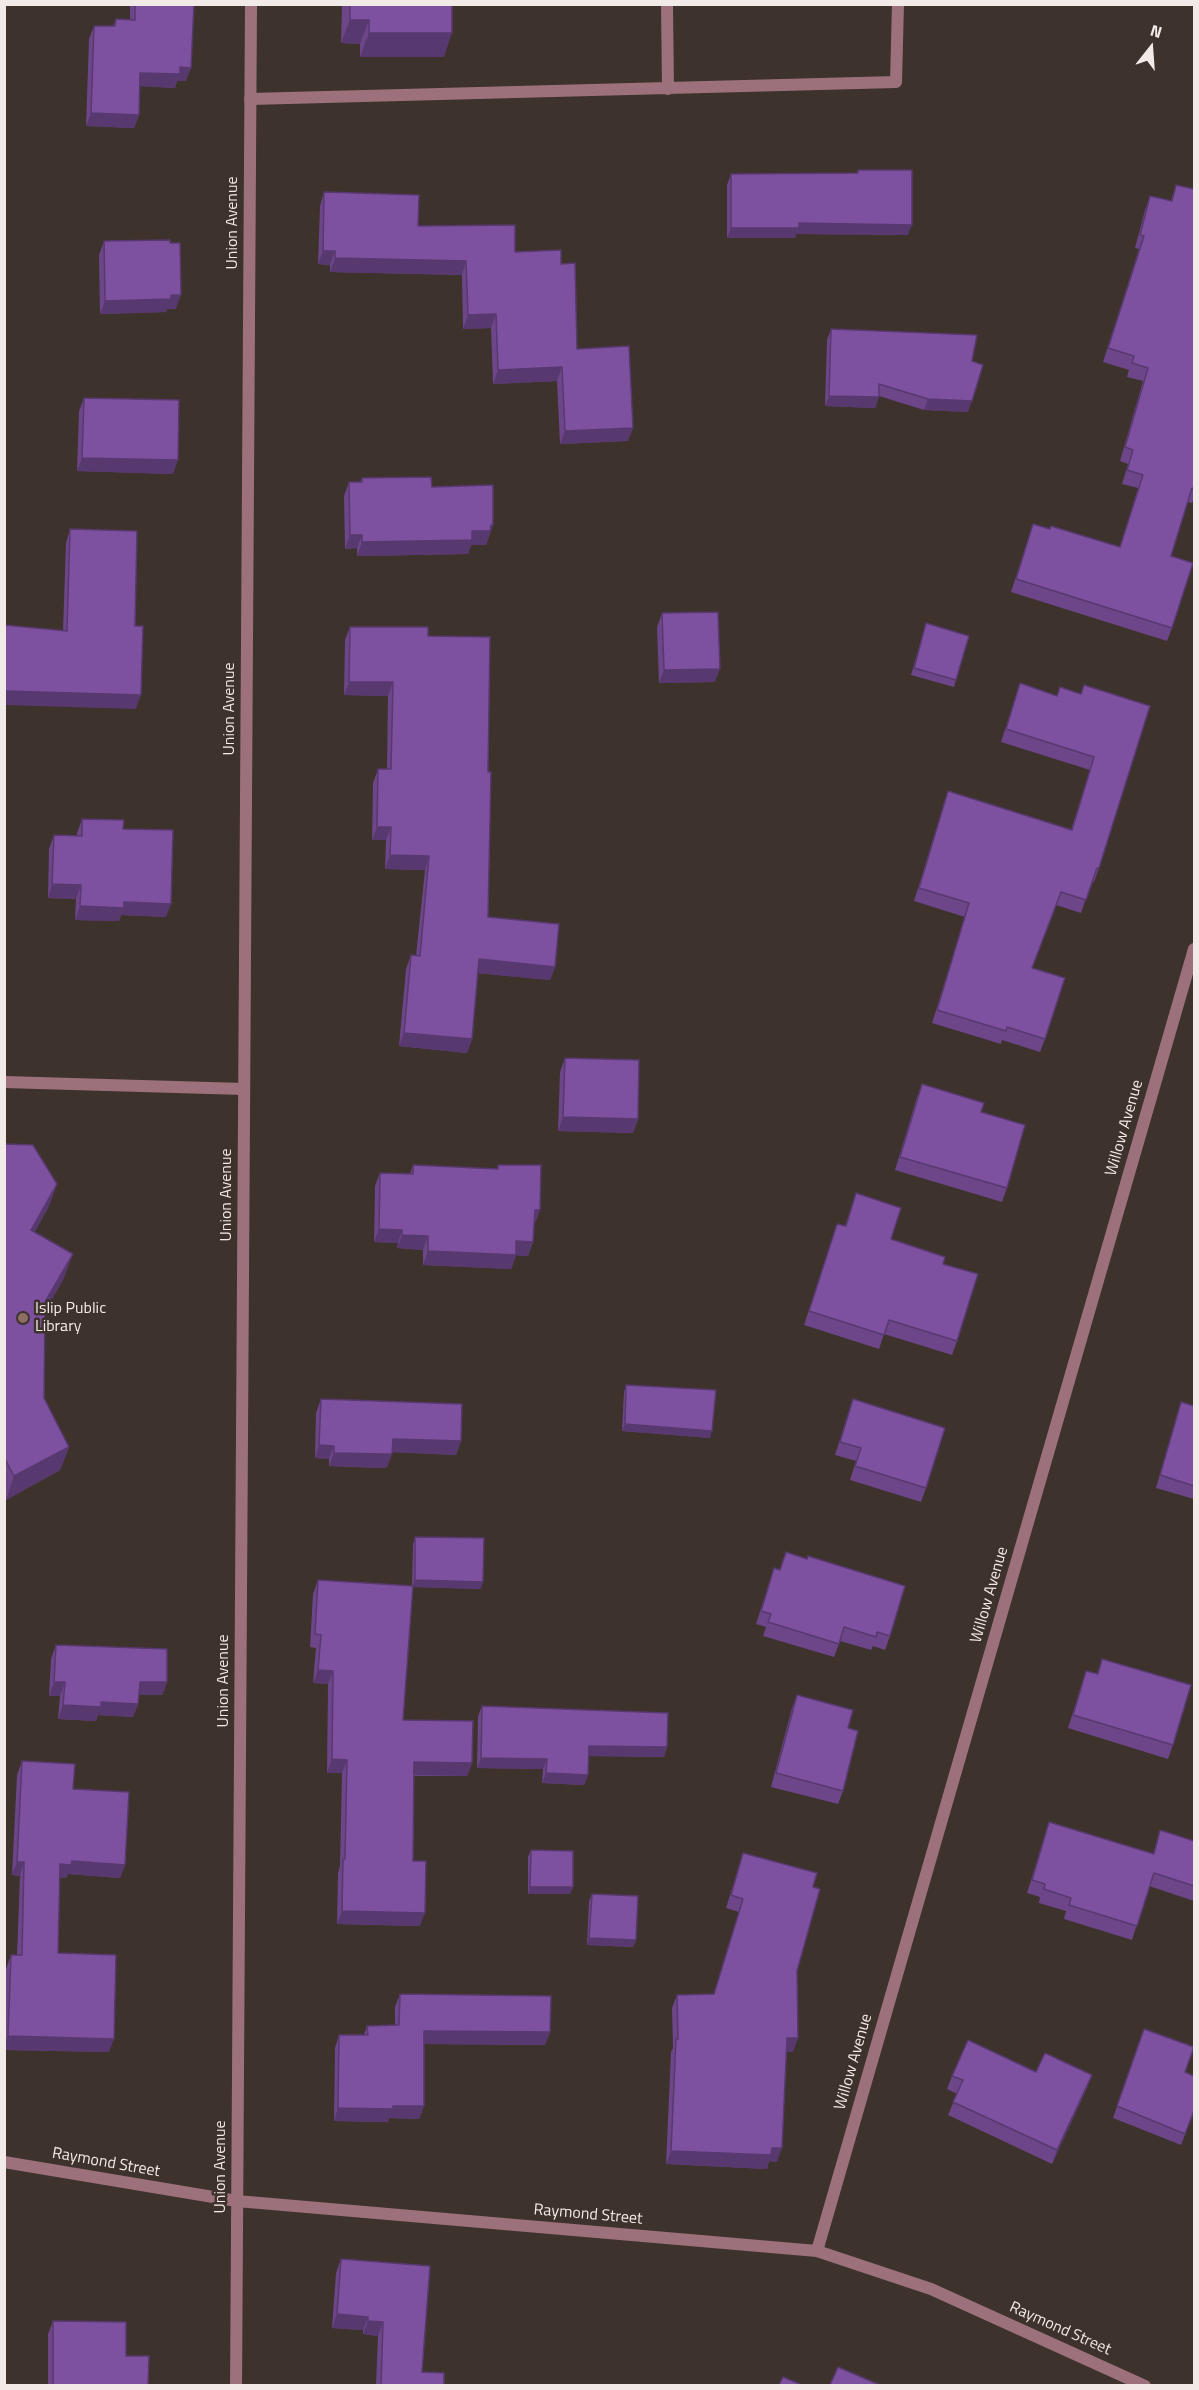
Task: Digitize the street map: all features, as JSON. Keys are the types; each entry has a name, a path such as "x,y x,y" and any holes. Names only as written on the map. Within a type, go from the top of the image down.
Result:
{"street":[{"name":"Union Avenue","path":"236,2385 251,4"},
{"path":"667,4 668,89"},
{"path":"250,99 897,82 898,4"},
{"name":"Willow Avenue","path":"817,2251 1194,948"},
{"path":"4,1082 244,1089"},
{"name":"Raymond Street","path":"4,2162 237,2201 817,2251 931,2289 1145,2385"}],"building":[{"path":"135,4 194,4 191,68 180,67 180,74 140,73 139,115 91,113 94,26 115,26 116,19 135,20"},
{"path":"350,4 452,4 452,33 369,33 369,20 350,20"},
{"path":"858,170 912,170 912,225 799,223 799,228 731,228 731,174 858,173"},
{"path":"1176,185 1194,189 1194,489 1192,488 1171,556 1193,563 1172,628 1016,579 1033,524 1050,529 1051,526 1120,547 1143,475 1127,470 1133,450 1125,447 1148,368 1132,363 1134,356 1108,348 1144,236 1140,235 1150,196 1172,201"},
{"path":"324,192 419,195 418,226 515,225 515,252 561,250 561,264 575,263 577,349 629,346 633,428 565,431 562,367 498,370 496,314 468,315 466,261 335,258 335,251 323,251"},
{"path":"170,240 170,243 180,243 181,295 171,295 171,299 105,301 104,241"},
{"path":"831,329 977,335 972,361 983,365 972,401 928,399 879,384 879,397 829,396"},
{"path":"84,398 179,400 178,460 82,458"},
{"path":"431,477 432,487 493,485 493,525 490,531 472,531 472,540 362,542 362,535 350,535 349,482 362,482 362,478"},
{"path":"70,529 137,531 135,626 143,626 141,695 5,691 4,693 4,625 67,631"},
{"path":"718,612 720,669 664,670 662,613"},
{"path":"926,623 969,636 956,680 914,668"},
{"path":"350,627 428,627 428,636 490,637 488,772 491,772 488,917 559,924 555,967 479,959 472,1039 404,1033 411,955 420,956 429,856 390,855 391,827 377,827 378,769 391,769 393,682 349,682"},
{"path":"1020,683 1057,696 1060,687 1081,694 1084,685 1150,706 1099,868 1097,868 1086,900 1061,892 1032,968 1065,978 1045,1039 1007,1027 1006,1031 937,1010 969,903 919,888 948,791 1072,830 1094,757 1006,729"},
{"path":"82,819 124,820 123,829 173,830 171,904 124,902 124,908 80,906 81,885 52,884 54,835 82,836"},
{"path":"565,1058 639,1060 638,1119 563,1117"},
{"path":"922,1084 984,1103 981,1112 1025,1125 1007,1188 900,1157"},
{"name":"Islip Public Library","path":"4,1144 33,1145 57,1184 31,1230 73,1254 45,1302 44,1398 69,1447 14,1476 4,1457"},
{"path":"413,1165 498,1169 498,1165 541,1165 540,1210 535,1210 533,1242 516,1241 516,1255 428,1251 428,1236 402,1235 402,1230 379,1229 380,1173 413,1174"},
{"path":"856,1193 901,1208 891,1239 945,1257 943,1264 978,1274 957,1341 889,1320 884,1335 809,1311 837,1224 846,1226"},
{"path":"626,1385 716,1390 712,1431 625,1424"},
{"path":"321,1399 462,1404 461,1441 393,1439 392,1454 334,1453 334,1446 319,1445"},
{"path":"853,1399 945,1428 926,1488 855,1466 861,1448 840,1442"},
{"path":"1181,1402 1194,1406 1194,1486 1160,1475"},
{"path":"415,1537 484,1538 483,1582 415,1580"},
{"path":"786,1552 807,1559 808,1556 905,1586 890,1636 877,1632 876,1637 844,1627 839,1644 768,1622 771,1614 761,1611 774,1568 780,1570"},
{"path":"318,1580 413,1586 403,1720 473,1721 472,1763 414,1762 413,1861 426,1861 425,1913 342,1911 347,1760 332,1759 333,1671 318,1670 321,1635 315,1634"},
{"path":"56,1645 167,1649 167,1682 140,1682 138,1704 101,1702 101,1707 63,1705 65,1682 54,1682"},
{"path":"1102,1659 1191,1685 1173,1745 1073,1715 1086,1671 1098,1674"},
{"path":"797,1695 853,1710 848,1728 858,1731 843,1791 776,1773"},
{"path":"482,1706 668,1713 667,1747 589,1746 588,1775 546,1773 547,1759 481,1758"},
{"path":"22,1761 75,1764 73,1789 129,1792 125,1865 72,1861 71,1865 60,1864 58,1953 116,1955 114,2039 8,2036 11,1955 22,1955 24,1862 17,1862"},
{"path":"1049,1822 1154,1854 1160,1830 1194,1841 1194,1886 1154,1873 1137,1926 1069,1905 1071,1898 1044,1889 1045,1884 1032,1880"},
{"path":"531,1850 573,1851 573,1887 530,1887"},
{"path":"743,1853 817,1873 813,1887 820,1889 797,1971 798,2038 787,2038 782,2148 772,2148 771,2155 671,2151 676,2039 678,2039 677,1995 714,1994 743,1899 731,1895"},
{"path":"592,1894 638,1896 636,1940 589,1938"},
{"path":"400,1994 551,1996 550,2032 424,2031 424,2106 393,2106 393,2109 338,2108 339,2035 368,2035 367,2026 399,2025"},
{"path":"1144,2029 1194,2047 1185,2072 1194,2076 1194,2111 1185,2134 1117,2106"},
{"path":"968,2040 1036,2072 1045,2053 1092,2075 1057,2150 953,2102 963,2080 952,2076"},
{"path":"341,2259 430,2266 422,2372 444,2373 444,2385 381,2385 383,2322 368,2321 368,2317 337,2314"},
{"path":"53,2321 126,2322 126,2356 149,2356 148,2385 53,2385"},
{"path":"838,2367 880,2385 830,2385"},
{"path":"783,2377 802,2385 779,2385"}],"place":[{"name":"Islip Public Library","path":"23,1318"}]}
